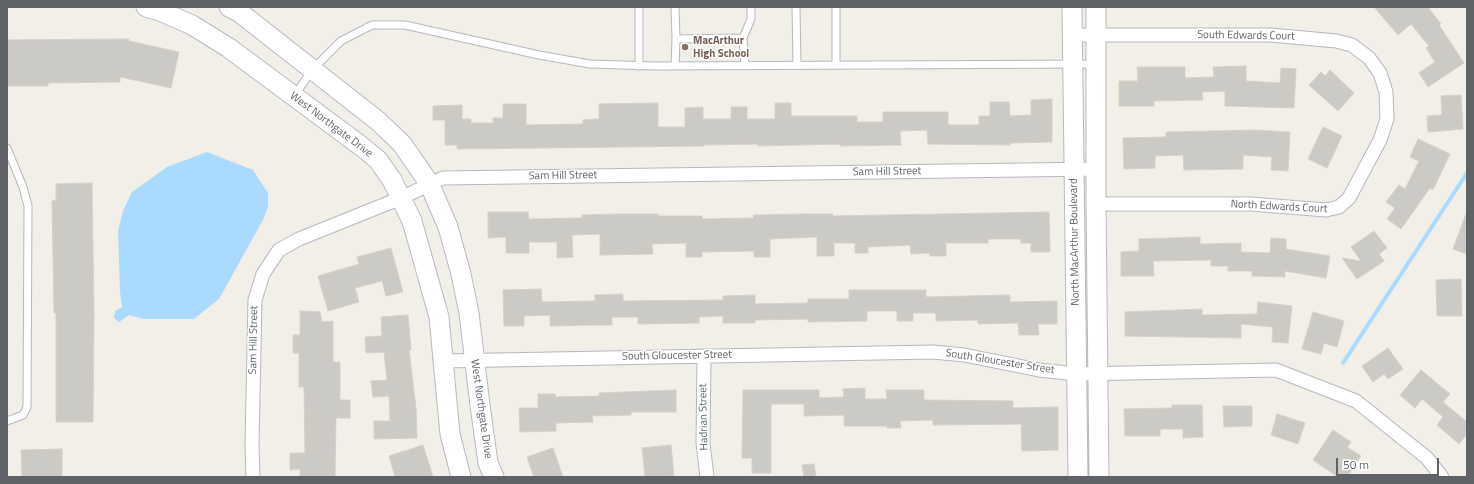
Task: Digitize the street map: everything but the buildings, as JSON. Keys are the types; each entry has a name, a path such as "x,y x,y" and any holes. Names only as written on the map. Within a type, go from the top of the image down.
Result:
{"main road":[{"name":"West Northgate Drive","path":"146,7 186,22 215,38 378,160 392,180 412,221 439,317 450,434 461,477"},
{"name":"West Northgate Drive","path":"229,7 239,12 378,121 402,144 429,182 448,227 461,274 469,313 488,463 494,477"},
{"name":"North MacArthur Boulevard","path":"1072,7 1078,477"},
{"name":"North MacArthur Boulevard","path":"1096,7 1096,204 1099,477"}],"street":[{"name":"South Edwards Court","path":"1072,35 1272,35 1316,38 1345,42 1359,49 1373,62 1383,80 1387,98"},
{"name":"North Edwards Court","path":"1096,204 1251,204 1322,210 1336,208 1344,204 1349,198 1380,140 1387,119 1387,98"},
{"name":"Sam Hill Street","path":"253,477 255,300 263,274 279,250 299,239 401,198 429,182 443,178 1096,169"},
{"name":"South Gloucester Street","path":"443,361 933,352 964,355 1039,370 1077,374 1276,370 1356,400 1427,458 1442,477"},
{"name":"Hadrian Street","path":"704,356 703,443 707,477"},
{"path":"242,477 253,477"}],"lane":[{"path":"639,7 639,66"},
{"path":"675,7 676,66"},
{"path":"745,66 743,38 751,19 751,7"},
{"path":"796,7 797,65"},
{"path":"836,7 836,65"},
{"path":"294,97 312,70 341,41 372,25 405,25 554,58 590,64 639,66 1097,64"},
{"path":"676,39 743,38"},
{"path":"7,148 23,187 28,206 27,407 23,415 7,421"}],"water":[{"path":"207,152 253,170 268,193 268,207 263,220 219,299 194,319 144,319 129,315 119,322 114,318 115,311 122,307 120,292 118,231 123,211 132,192 167,167"}],"waterway":[{"path":"1343,363 1467,173"}],"place":[{"name":"MacArthur High School","path":"685,47"}]}
